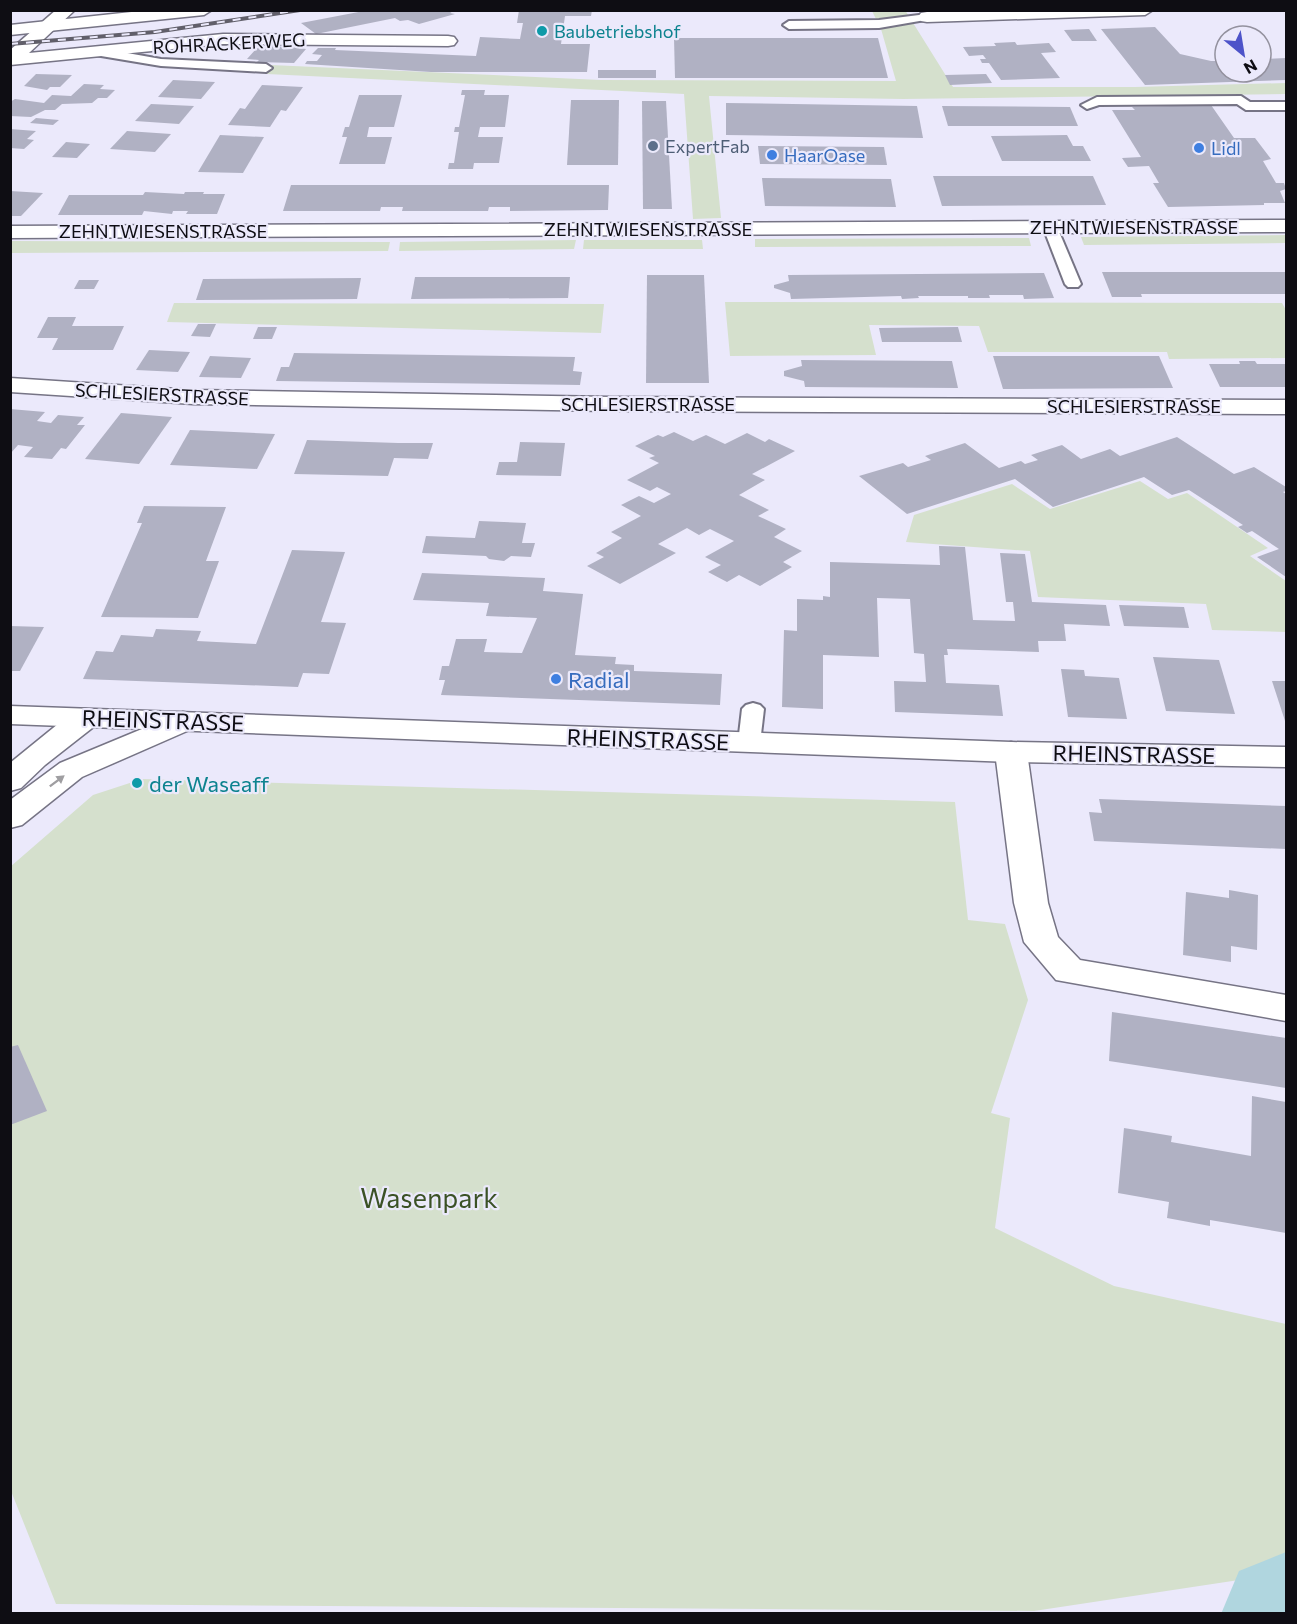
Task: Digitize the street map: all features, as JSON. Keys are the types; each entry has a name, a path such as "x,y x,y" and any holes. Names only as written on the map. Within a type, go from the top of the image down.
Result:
{"street":[{"path":"11,60 51,27 67,10"},
{"path":"10,30 204,10"},
{"path":"927,17 1144,10"},
{"name":"ROHRACKERWEG","path":"11,60 223,39 447,40"},
{"name":"ZEHNTWIESENSTRASSE","path":"10,232 1287,226"},
{"name":"SCHLESIERSTRASSE","path":"10,385 217,398 621,404 1287,407"},
{"name":"RHEINSTRASSE","path":"10,715 1011,752 1287,757"},
{"path":"10,780 85,718"},
{"path":"10,817 71,770 183,721"},
{"path":"1011,752 1031,903 1042,942 1069,971 1287,1008"}],"lane":[{"path":"789,25 879,24 927,17"},
{"path":"99,52 116,57 157,61 266,68"},
{"path":"1087,105 1097,101 1241,100 1246,106 1287,106"},
{"path":"1050,227 1073,284"},
{"path":"749,743 753,709"}],"green space":[{"path":"905,10 953,87 1135,87 1286,83 1286,94 903,99 709,96 721,218 693,219 684,94 267,74 251,64 601,80 896,81 881,29 872,11"},
{"path":"1286,235 1286,243 1084,245 1081,237"},
{"path":"1029,238 1031,246 755,247 755,239"},
{"path":"576,240 574,249 399,251 400,242"},
{"path":"584,240 702,240 703,249 583,249"},
{"path":"11,241 390,242 388,251 11,253"},
{"path":"725,302 1282,303 1286,310 1286,358 1169,359 1167,352 988,352 979,326 869,325 876,355 730,356"},
{"path":"174,303 604,304 601,333 167,322"},
{"path":"1140,481 1168,499 1187,493 1268,548 1250,556 1286,581 1286,632 1212,630 1206,604 1038,597 1030,551 906,542 914,515 1012,484 1050,509"},
{"name":"Wasenpark","path":"142,779 955,802 968,920 1005,924 1028,1000 991,1113 1010,1118 995,1228 1114,1286 1286,1324 1286,1573 1034,1611 56,1604 11,1491 10,867 93,795"}],"building":[{"path":"369,10 455,10 450,13 455,14 419,24 395,18 316,34 301,23"},
{"path":"519,10 592,10 591,16 565,16 561,44 590,44 587,72 431,72 305,64 307,61 317,61 322,55 312,54 318,48 476,56 480,37 520,39 523,23 517,23"},
{"path":"1155,27 1180,54 1213,61 1213,83 1145,85 1101,29"},
{"path":"1089,29 1097,41 1072,41 1064,30"},
{"path":"674,38 878,38 888,78 675,78"},
{"path":"1015,42 1017,45 1049,43 1056,52 1041,53 1060,78 1001,80 989,63 982,63 980,59 986,59 983,55 969,56 963,47 996,46 994,43"},
{"path":"266,46 306,49 294,63 257,62 259,60 247,59 257,48"},
{"path":"1286,58 1286,80 1273,80 1273,59"},
{"path":"598,70 656,70 656,78 598,78"},
{"path":"36,74 72,75 60,87 50,87 47,90 24,86"},
{"path":"986,74 992,83 950,85 945,75"},
{"path":"173,80 215,82 201,99 158,97"},
{"path":"84,84 104,85 100,89 115,90 107,98 98,98 92,103 62,104 55,110 45,110 31,117 10,116 10,102 15,99 44,103 52,95 71,96"},
{"path":"262,85 303,87 286,111 281,110 270,127 228,125 240,108 245,109"},
{"path":"462,90 485,90 484,95 509,95 505,127 480,127 478,137 503,137 499,163 474,163 473,169 448,169 449,163 454,163 459,132 454,132 455,127 459,127 465,95 461,95"},
{"path":"359,95 402,95 394,127 369,127 367,137 392,137 385,164 339,164 347,137 342,137 345,127 349,127"},
{"path":"571,100 619,100 618,165 567,165"},
{"path":"642,101 666,101 672,209 643,209"},
{"path":"726,103 917,106 923,138 726,135"},
{"path":"151,104 194,106 179,124 135,121"},
{"name":"Lidl","path":"1211,105 1234,138 1255,138 1271,159 1263,161 1276,183 1284,183 1286,189 1280,191 1285,203 1168,207 1153,183 1159,183 1149,166 1128,167 1122,158 1141,157 1112,110 1135,110 1132,107"},
{"path":"942,106 1070,107 1078,126 948,126"},
{"path":"36,118 59,120 53,125 30,123"},
{"path":"10,129 36,131 27,139 34,140 24,149 10,148"},
{"path":"127,131 171,134 155,152 110,149"},
{"path":"220,135 264,137 243,173 198,172"},
{"path":"1067,135 1073,146 1083,146 1091,161 1002,161 991,136"},
{"path":"66,142 90,144 77,158 52,157"},
{"path":"758,146 884,147 887,165 760,164"},
{"path":"933,176 1093,176 1106,205 942,206"},
{"path":"762,178 891,179 896,207 765,206"},
{"path":"291,185 609,185 608,210 510,211 510,207 489,207 488,211 402,211 403,207 381,207 380,211 283,211"},
{"path":"10,191 43,193 21,216 10,216"},
{"path":"145,192 225,194 217,214 186,214 188,211 173,211 172,214 144,211 142,215 58,215 69,195 143,195"},
{"path":"1102,272 1286,272 1286,294 1141,294 1142,297 1112,297"},
{"path":"1044,273 1054,298 1024,299 1023,295 989,295 990,298 918,296 919,298 902,299 901,296 791,299 790,293 774,288 774,285 789,281 788,275"},
{"path":"647,275 704,275 709,383 646,383"},
{"path":"415,277 570,277 568,298 411,299"},
{"path":"361,278 357,299 196,300 203,279"},
{"path":"79,280 99,280 94,289 74,289"},
{"path":"48,317 76,317 72,326 124,326 113,350 52,350 58,338 37,338"},
{"path":"198,324 216,324 210,337 191,336"},
{"path":"258,327 277,327 272,339 253,339"},
{"path":"958,327 962,342 882,342 879,328"},
{"path":"149,350 190,352 178,372 136,370"},
{"path":"294,353 575,357 573,371 582,372 580,385 276,381 281,367 289,367"},
{"path":"210,356 251,358 241,378 199,377"},
{"path":"993,356 1159,356 1173,388 1003,389"},
{"path":"801,360 952,361 958,388 805,387 804,381 784,376 784,371 802,366"},
{"path":"1239,361 1255,361 1257,364 1286,364 1286,387 1220,387 1209,364 1240,364"},
{"path":"10,409 45,412 37,421 51,423 58,415 84,417 77,425 85,425 66,449 61,448 52,459 24,457 33,447 18,445 10,454"},
{"path":"121,413 172,417 139,464 85,459"},
{"path":"190,430 275,434 257,469 170,465"},
{"path":"674,432 693,441 706,435 725,444 747,433 765,442 769,439 795,451 752,474 765,480 739,495 769,510 758,516 786,529 774,537 802,551 783,562 792,567 760,586 739,575 727,582 708,572 721,565 705,557 734,541 710,529 699,535 687,528 658,544 676,553 620,584 587,566 604,557 596,553 622,538 611,532 641,516 621,505 639,496 654,503 671,494 657,487 650,491 627,480 659,463 649,458 655,456 635,446 658,435 663,437"},
{"path":"1177,437 1234,474 1254,467 1286,487 1286,491 1283,492 1286,494 1286,577 1257,557 1279,549 1252,531 1247,533 1238,527 1243,525 1189,490 1172,495 1144,477 1053,507 1015,479 907,514 859,476 903,463 908,467 931,460 925,456 965,443 999,468 1021,461 1025,464 1038,460 1031,455 1062,445 1081,459 1110,449 1120,456"},
{"path":"307,440 433,443 428,459 394,458 388,476 294,474"},
{"path":"520,442 565,443 561,476 496,475 499,462 517,462"},
{"path":"144,506 226,507 206,561 219,561 198,618 101,617 142,523 137,523"},
{"path":"479,521 526,523 522,543 535,543 531,557 511,556 504,561 489,559 486,556 422,553 426,536 475,538"},
{"path":"939,546 965,547 973,620 1015,621 1013,602 1006,602 1000,553 1025,554 1032,602 1106,605 1110,626 1064,624 1066,641 1038,641 1039,652 947,649 948,655 944,655 946,683 999,685 1003,716 895,712 894,681 926,682 924,654 914,653 910,599 877,598 879,657 823,655 823,709 782,707 784,630 797,631 797,599 823,600 823,596 830,597 830,562 940,565"},
{"path":"292,550 345,552 321,622 346,623 329,674 303,673 298,687 83,679 96,651 113,652 121,635 153,637 156,629 201,631 197,641 256,644"},
{"path":"422,573 545,578 543,591 583,594 575,655 616,657 615,664 634,665 634,671 722,674 720,705 441,695 445,680 439,680 442,666 449,666 456,639 487,639 484,652 522,653 537,618 486,616 489,603 413,600"},
{"path":"1119,605 1184,607 1189,628 1124,626"},
{"path":"10,626 44,627 20,671 10,671"},
{"path":"1153,657 1219,660 1235,714 1166,711"},
{"path":"1061,669 1084,670 1085,676 1119,678 1127,719 1068,717"},
{"path":"1272,681 1286,681 1286,724"},
{"path":"1099,799 1286,806 1286,849 1094,841 1089,812 1102,813"},
{"path":"1229,890 1258,895 1257,950 1231,946 1231,962 1183,955 1186,892 1229,898"},
{"path":"1112,1012 1286,1038 1286,1088 1109,1061"},
{"path":"18,1045 47,1111 10,1125 10,1047"},
{"path":"1252,1096 1286,1102 1286,1233 1210,1220 1210,1226 1167,1218 1169,1202 1118,1193 1124,1128 1172,1136 1171,1142 1251,1156"}],"railway":[{"path":"10,44 155,32 300,10"}],"place":[{"name":"Baubetriebshof","path":"542,31"},
{"name":"ExpertFab","path":"653,146"},
{"name":"Lidl","path":"1199,148"},
{"name":"HaarOase","path":"772,155"},
{"name":"Radial","path":"556,679"},
{"name":"der Waseaff","path":"137,783"}]}
